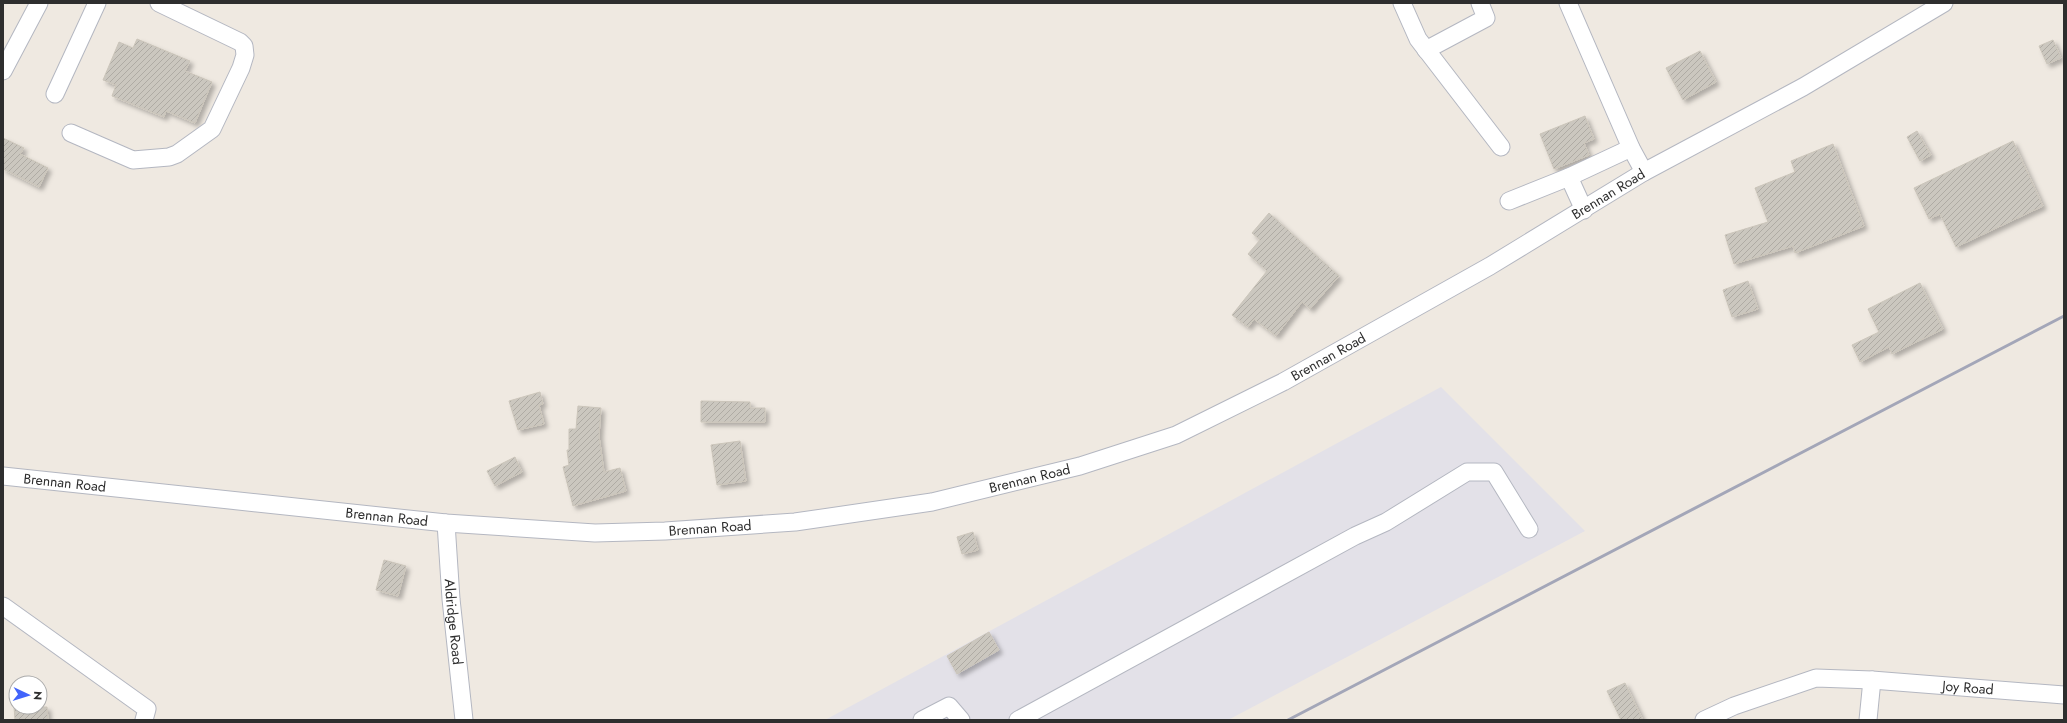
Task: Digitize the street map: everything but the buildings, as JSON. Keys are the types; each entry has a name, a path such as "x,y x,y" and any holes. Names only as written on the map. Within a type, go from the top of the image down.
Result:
{"street":[{"path":"3,71 39,3"},
{"path":"55,94 97,3"},
{"path":"71,133 133,160 169,157 177,154 212,129 241,68 245,55 244,46 240,42 159,3"},
{"path":"1402,3 1418,39 1501,147"},
{"path":"1426,50 1486,18 1480,3"},
{"path":"1568,3 1631,148 1644,172"},
{"name":"Brennan Road","path":"7,475 446,523 595,533 665,531 795,522 932,502 1080,466 1176,435 1283,382 1490,266 1644,172 1804,87 1944,3"},
{"path":"1509,201 1569,177 1631,148"},
{"path":"1569,177 1584,210"},
{"path":"1018,720 1355,536 1386,522 1467,472 1494,472 1529,529"},
{"name":"Aldridge Road","path":"446,523 451,600 464,720"},
{"path":"3,606 147,709 144,720"},
{"name":"Joy Road","path":"1704,720 1734,706 1816,678 1872,680 2064,695"},
{"path":"1868,720 1872,680"},
{"path":"922,720 949,706 961,720"}],"shaded area":[{"path":"1441,387 1585,531 1228,720 825,720"}],"railway":[{"path":"1288,720 2064,316"}]}
